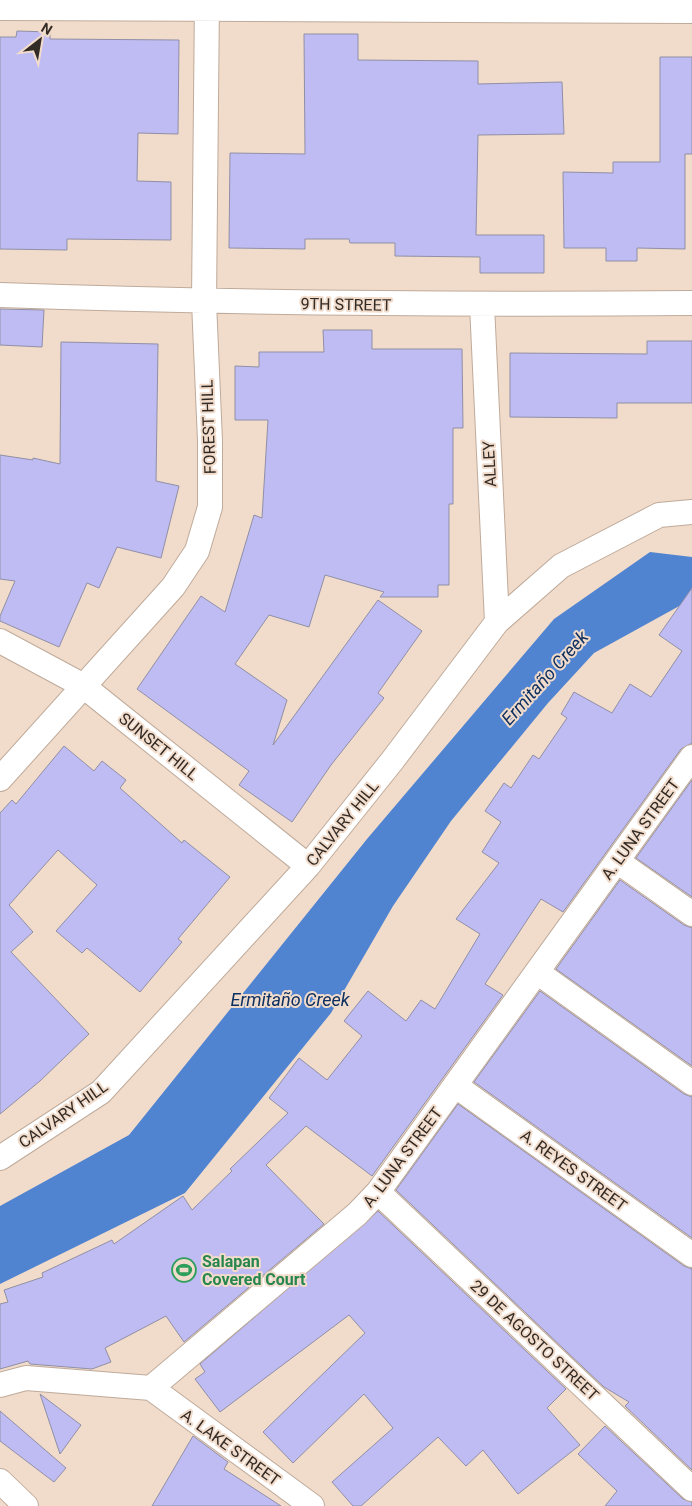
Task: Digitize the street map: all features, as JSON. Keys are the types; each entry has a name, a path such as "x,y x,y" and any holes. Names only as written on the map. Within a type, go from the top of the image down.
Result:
{"street":[{"path":"0,8 207,4 692,11"},
{"name":"FOREST HILL","path":"0,779 82,685 173,587 197,551 210,507 210,440 204,302 207,4"},
{"name":"9TH STREET","path":"0,295 204,302 482,305 692,303"},
{"name":"ALLEY","path":"482,305 497,622"},
{"name":"CALVARY HILL","path":"0,1158 101,1092 308,866 392,761 497,622 561,566 659,515 692,512"},
{"name":"SUNSET HILL","path":"0,642 82,685 308,866"},
{"name":"A. LUNA STREET","path":"150,1388 357,1214 378,1192 692,757"},
{"path":"617,861 692,914"},
{"path":"537,972 692,1083"},
{"name":"A. REYES STREET","path":"456,1086 692,1255"},
{"name":"29 DE AGOSTO STREET","path":"378,1192 692,1489"},
{"path":"0,1385 26,1378 150,1388"},
{"name":"A. LAKE STREET","path":"150,1388 312,1506"},
{"path":"0,1481 26,1506"}],"water":[{"name":"Ermitaño Creek","path":"650,552 692,557 692,599 594,653 548,703 451,821 393,906 331,1013 185,1193 0,1284 0,1206 129,1135 367,839 554,619"}],"building":[{"path":"17,31 50,32 50,39 179,40 178,134 138,133 137,181 171,182 171,240 67,239 67,250 0,249 0,37 16,37"},
{"path":"304,34 358,34 358,60 478,61 478,84 562,82 564,134 478,135 476,235 544,235 544,273 480,273 480,257 395,256 395,243 350,243 349,239 305,239 305,249 229,248 230,153 305,154"},
{"path":"660,57 692,57 692,154 685,154 685,249 637,248 637,261 606,261 606,248 564,248 563,172 613,173 613,162 660,162"},
{"path":"0,309 44,310 42,347 0,345"},
{"path":"323,330 372,330 372,349 462,349 463,428 453,428 453,504 449,504 449,585 438,585 438,597 380,597 384,592 325,575 309,627 269,615 235,664 287,700 273,745 378,600 422,631 378,693 384,698 331,765 292,822 239,785 249,771 137,689 201,596 225,612 254,515 262,518 268,420 235,420 235,366 259,367 259,352 324,352"},
{"path":"647,341 692,341 692,403 617,403 617,418 510,417 510,353 647,354"},
{"path":"61,342 158,344 156,481 179,486 161,558 117,547 99,588 87,583 59,647 0,621 0,616 15,581 0,579 0,455 33,460 33,458 60,464"},
{"path":"692,588 692,743 681,749 563,912 541,899 485,984 503,995 372,1176 306,1126 266,1165 324,1224 184,1342 166,1316 105,1348 111,1362 92,1369 30,1364 28,1361 0,1369 0,1304 8,1302 4,1290 43,1277 42,1273 112,1240 114,1244 183,1196 192,1210 232,1171 230,1169 288,1113 269,1098 299,1058 327,1080 362,1036 344,1021 368,991 406,1021 421,1000 435,1009 480,934 456,919 499,863 482,852 501,822 485,811 504,783 511,788 533,755 539,759 567,718 561,714 574,692 612,713 630,684 651,697 682,651 659,635"},
{"path":"64,746 94,771 102,761 126,780 120,788 182,843 184,840 230,877 178,939 182,942 140,992 87,948 82,953 56,931 97,885 58,850 9,905 33,932 11,952 89,1034 40,1081 0,1114 0,813 12,800 16,804"},
{"path":"692,780 692,897 636,858"},
{"path":"620,880 684,925 692,928 692,1066 556,969"},
{"path":"540,991 684,1094 692,1097 692,1238 474,1082"},
{"path":"458,1104 684,1266 692,1269 692,1470 625,1406 629,1402 604,1387 396,1190"},
{"path":"378,1211 566,1389 547,1408 580,1445 518,1494 483,1450 466,1466 438,1437 361,1506 353,1506 332,1482 393,1428 364,1394 293,1463 263,1432 365,1333 349,1315 220,1412 195,1379 205,1372 200,1364"},
{"path":"40,1394 81,1425 60,1454"},
{"path":"0,1411 66,1468 54,1482 0,1441"},
{"path":"605,1426 683,1499 692,1502 692,1506 605,1506 617,1491 578,1454"},
{"path":"193,1436 228,1462 224,1469 281,1506 152,1506"}],"place":[{"name":"Salapan Covered Court","path":"184,1270"}]}
